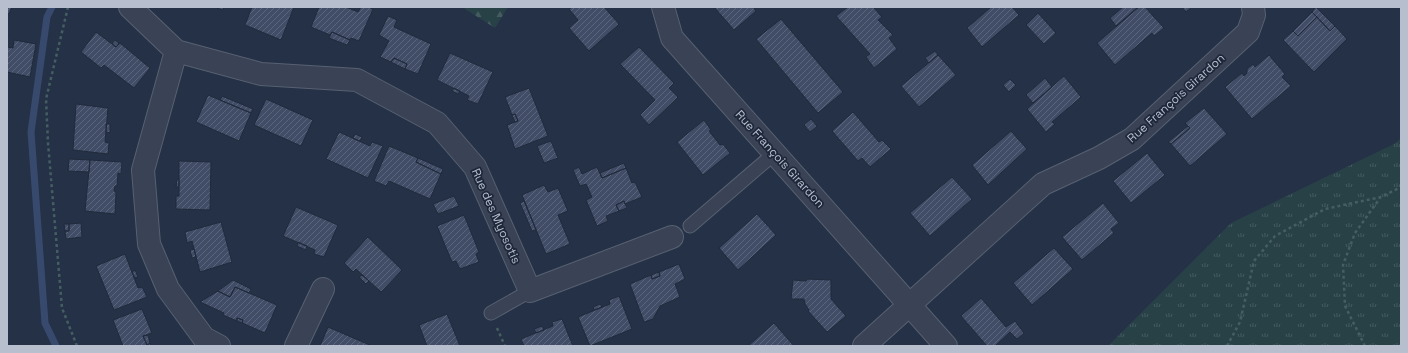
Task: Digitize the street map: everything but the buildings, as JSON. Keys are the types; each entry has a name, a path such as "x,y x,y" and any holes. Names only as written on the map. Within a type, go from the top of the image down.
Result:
{"street":[{"name":"Rue des Myosotis","path":"130,7 176,51 261,74 358,80 437,123 475,167 530,291"},
{"name":"Rue François Girardon","path":"663,7 672,38 946,346"},
{"name":"Rue François Girardon","path":"909,304 1043,184 1099,158 1132,139 1248,32 1254,15 1254,7"},
{"path":"176,51 143,170 149,244 168,289 204,338 219,346"},
{"path":"530,291 681,232"},
{"path":"296,346 323,289"},
{"path":"864,346 909,304"}],"lane":[{"path":"681,232 775,153"},
{"path":"491,313 530,291"}],"path":[{"path":"68,7 46,99 48,143 62,308 77,346"},
{"path":"1227,346 1240,322 1254,261 1274,236 1325,209 1381,197 1401,187"},
{"path":"1365,346 1345,306 1343,265 1355,233 1381,197"}],"green space":[{"path":"465,7 508,7 495,28 465,9"},
{"path":"1401,138 1401,346 1108,346 1231,223 1394,144"}],"waterway":[{"path":"52,7 47,17 31,132 45,323 56,346"}]}
